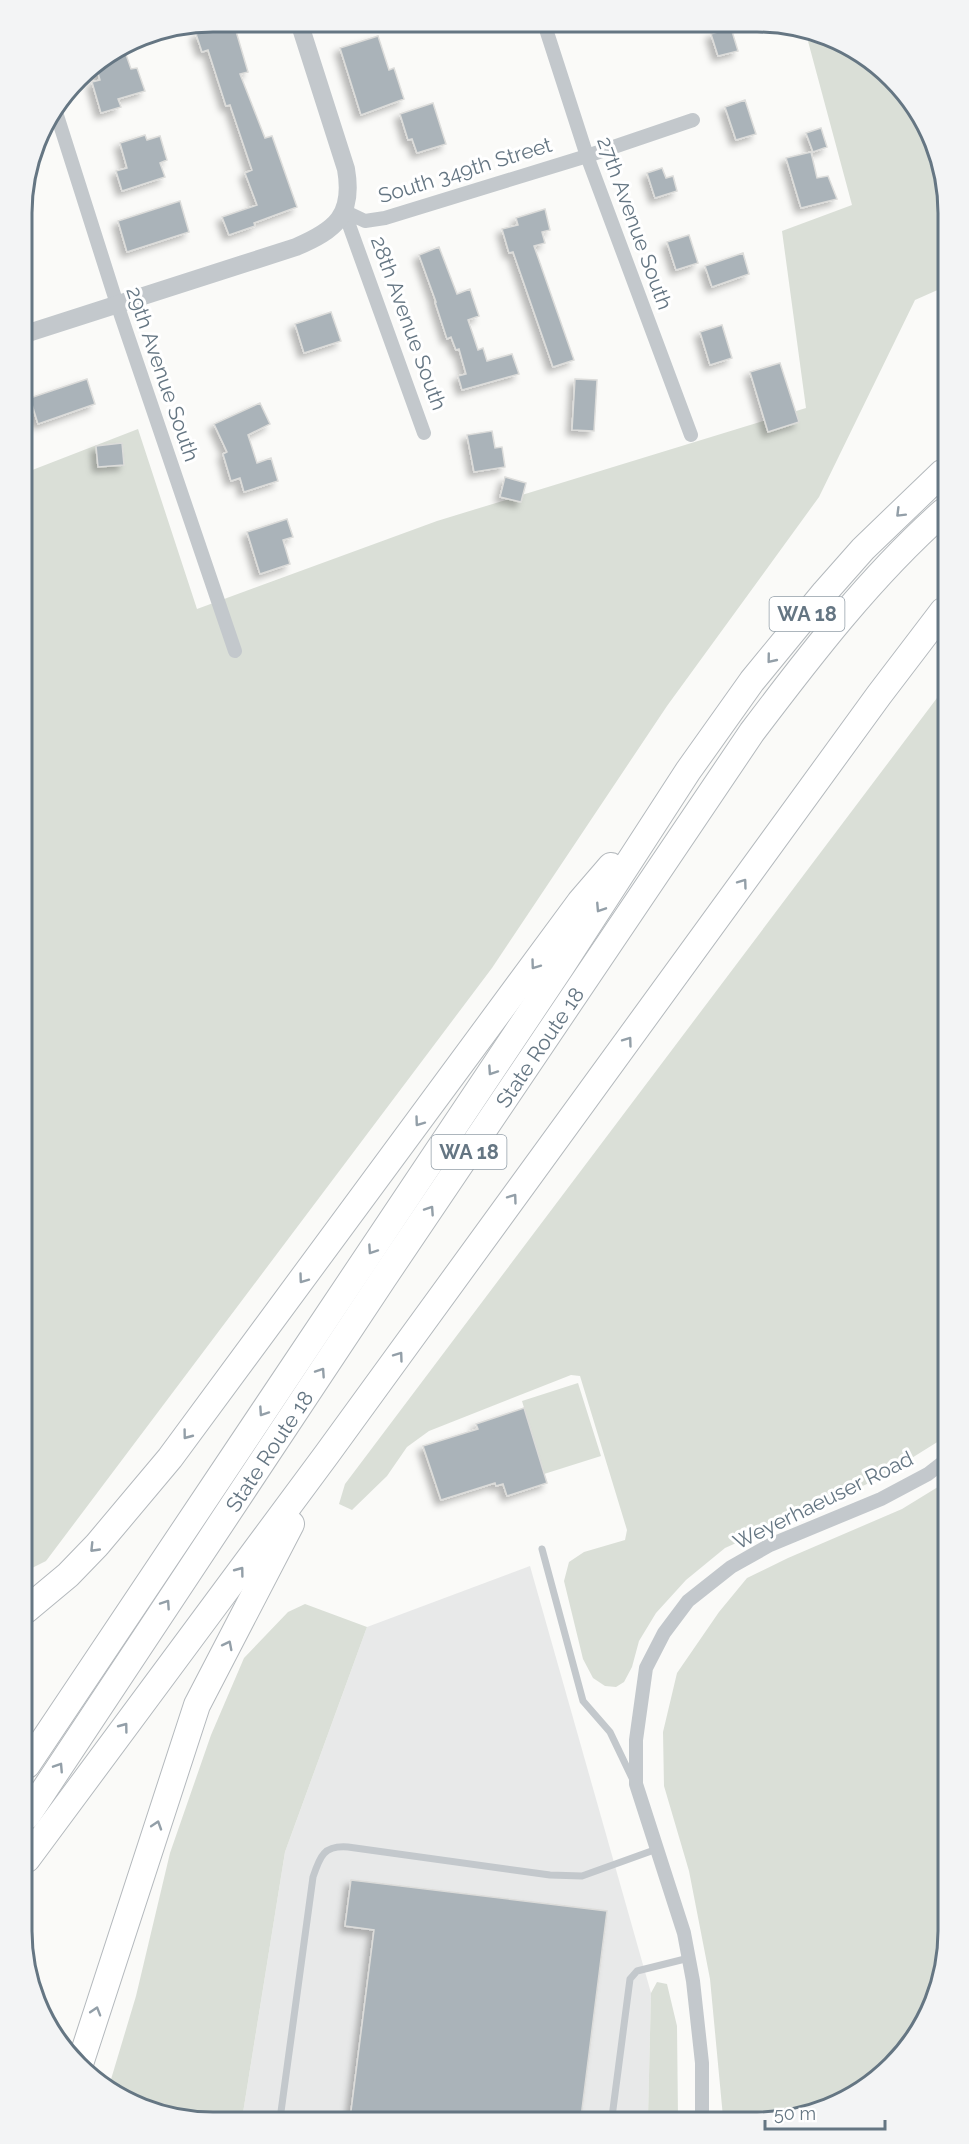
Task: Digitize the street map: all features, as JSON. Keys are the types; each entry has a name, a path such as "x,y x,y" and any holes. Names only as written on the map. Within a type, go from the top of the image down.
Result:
{"highway":[{"name":"State Route 18","path":"32,1758 561,967 688,771 752,681 825,592 863,549 938,477"},
{"name":"State Route 18","path":"32,1808 376,1289 752,732 812,653 867,588 938,517"},
{"path":"32,1852 327,1454 879,695 938,618"},
{"path":"32,1605 68,1575 97,1545 170,1458 580,902 688,771"},
{"path":"82,2057 197,1705 327,1454"}],"street":[{"name":"28th Avenue South","path":"302,32 346,169 348,188 345,211 424,433"},
{"name":"27th Avenue South","path":"547,32 587,156 691,435"},
{"name":"29th Avenue South","path":"58,119 117,304 235,651"},
{"name":"South 349th Street","path":"345,211 364,221 386,218 587,156 693,120"},
{"path":"32,331 296,247 331,229 345,211"},
{"name":"Weyerhaeuser Road","path":"702,2112 702,2063 693,1981 684,1933 636,1785 636,1740 646,1668 664,1633 688,1600 731,1567 770,1545 881,1498 928,1474 937,1467"}],"lane":[{"path":"542,1549 583,1701 610,1732 636,1785"},
{"path":"281,2112 314,1877 319,1858 327,1851 335,1846 348,1847 550,1875 582,1876 657,1849"},
{"path":"613,2112 630,1979 637,1971 689,1958"}],"shaded area":[{"path":"807,39 836,50 876,76 893,93 919,133 928,154 936,189 938,290 915,300 819,497 667,706 492,968 46,1561 32,1568 32,470 138,429 197,609 437,521 806,408 782,231 852,205"},
{"path":"938,697 937,1442 878,1479 725,1548 686,1580 656,1613 639,1641 632,1667 624,1682 616,1687 605,1686 593,1678 583,1659 564,1581 569,1562 584,1552 625,1540 627,1530 580,1376 571,1375 429,1431 407,1447 387,1476 352,1510 339,1504 345,1484"},
{"path":"578,1383 601,1456 544,1474 522,1401"},
{"path":"937,1487 937,1943 928,1990 919,2011 900,2042 876,2068 857,2082 836,2094 803,2106 780,2111 723,2112 710,1979 689,1871 664,1786 663,1732 677,1673 719,1612 747,1578 902,1509"},
{"path":"530,1566 651,1993 648,2112 243,2112 285,1852 367,1627"},
{"path":"305,1604 367,1627 285,1852 243,2112 177,2109 154,2103 111,2081 136,1996 170,1853 211,1735 244,1658 288,1612"},
{"path":"657,1982 667,1984 677,2026 678,2112 648,2112 651,1993"}],"building":[{"path":"236,32 248,72 240,74 265,138 272,136 297,207 229,235 222,217 257,205 245,173 252,170 230,105 226,106 208,50 202,52 196,34"},
{"path":"732,32 738,51 718,56 711,34"},
{"path":"378,36 389,70 394,68 404,99 361,115 340,48"},
{"path":"126,54 131,69 137,68 145,91 118,99 121,107 101,113 92,82 100,80 98,72"},
{"path":"745,100 756,134 736,140 725,107"},
{"path":"433,103 446,144 417,153 412,139 408,140 400,114"},
{"path":"821,128 827,147 813,152 806,133"},
{"path":"145,135 147,140 160,136 167,160 160,163 165,177 122,191 116,171 127,168 120,143"},
{"path":"811,152 817,178 828,176 837,199 801,208 786,158"},
{"path":"662,168 666,178 673,176 677,191 655,198 647,173"},
{"path":"180,201 189,232 127,252 118,221"},
{"path":"545,209 550,230 542,232 545,243 534,246 574,360 553,367 513,252 509,253 502,229 518,225 516,218"},
{"path":"689,235 698,263 676,270 667,242"},
{"path":"439,247 457,294 470,289 479,316 468,320 478,350 483,348 487,361 512,354 519,374 462,390 458,376 466,374 459,349 456,350 451,337 447,339 419,255"},
{"path":"743,253 749,274 712,287 705,266"},
{"path":"331,312 341,341 304,353 295,324"},
{"path":"722,325 732,358 710,365 700,332"},
{"path":"780,363 799,422 768,432 750,372"},
{"path":"87,379 95,404 38,424 32,397"},
{"path":"575,379 597,380 594,431 572,430"},
{"path":"260,403 270,424 248,435 257,463 271,458 278,481 244,492 240,478 231,481 223,454 227,452 214,424"},
{"path":"492,431 495,448 502,447 505,467 474,472 467,435"},
{"path":"122,443 124,465 98,467 96,446"},
{"path":"505,477 526,483 521,502 500,497"},
{"path":"287,519 293,537 283,540 290,564 260,574 247,532"},
{"path":"524,1408 547,1483 507,1496 503,1484 496,1486 495,1483 441,1500 423,1446 478,1429 476,1424"},
{"path":"351,1880 607,1911 582,2112 351,2112 374,1930 345,1926"}]}
